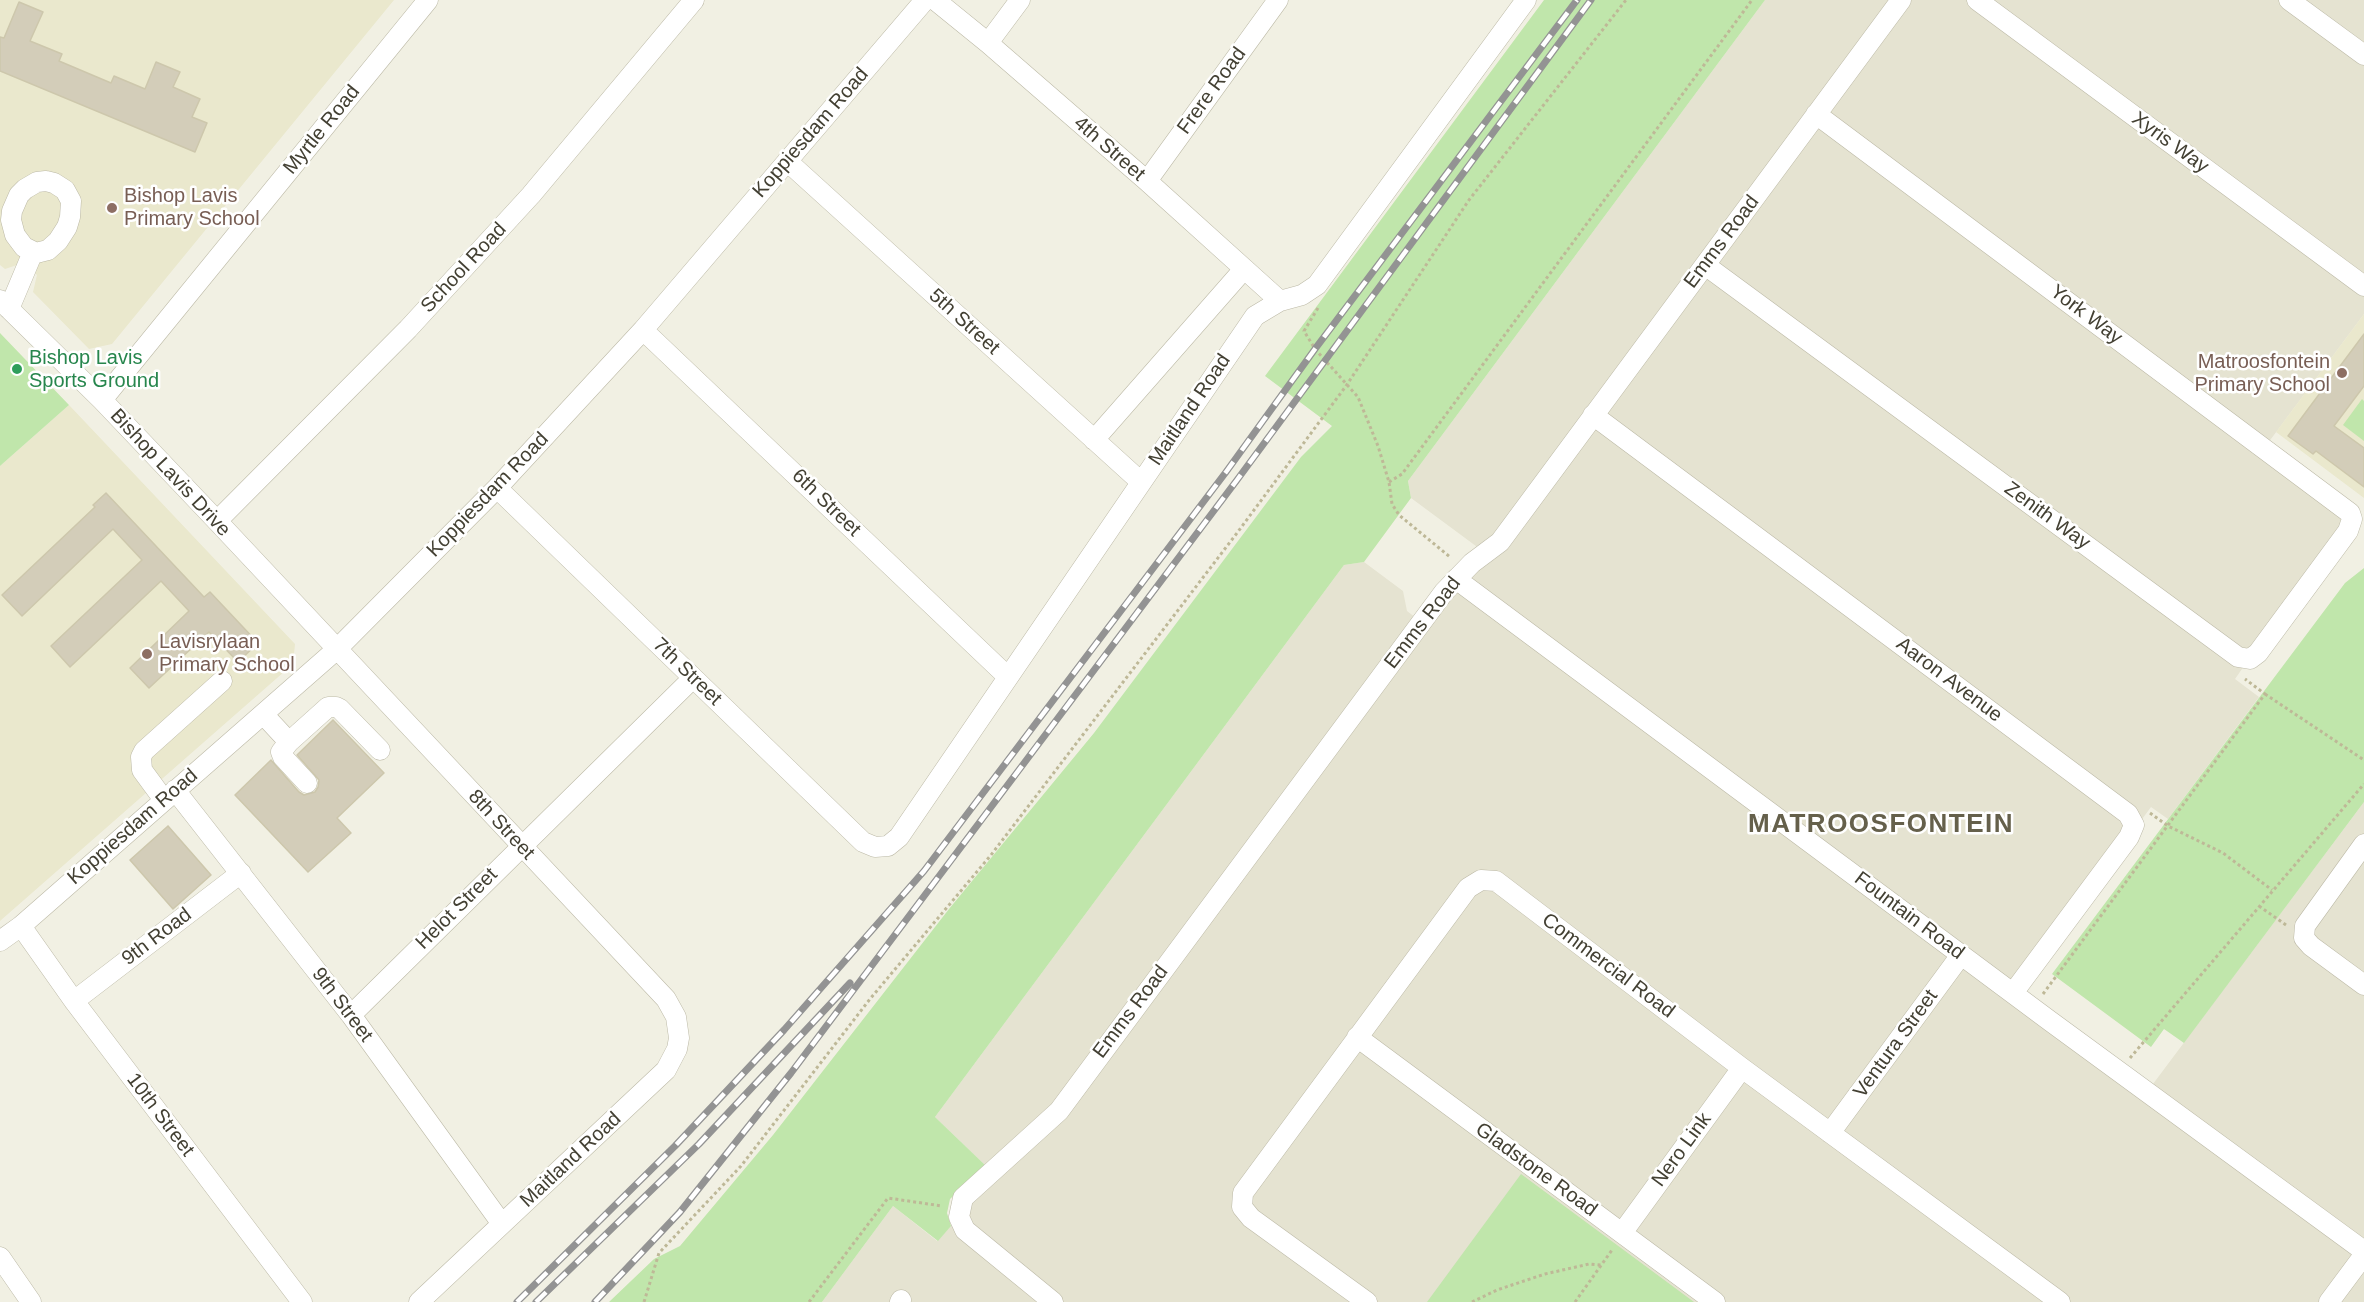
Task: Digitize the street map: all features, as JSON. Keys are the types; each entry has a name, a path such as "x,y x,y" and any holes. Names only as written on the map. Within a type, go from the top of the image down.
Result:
{"street":[{"name":"Myrtle Road","path":"102,400 428,0"},
{"name":"School Road","path":"217,522 408,328 531,195 694,0"},
{"name":"Koppiesdam Road","path":"0,941 21,926 336,650 497,488 643,330 925,0"},
{"name":"4th Street","path":"935,0 1147,181 1280,301"},
{"path":"988,43 1020,0"},
{"name":"Frere Road","path":"1147,181 1278,0"},
{"path":"1311,290 1317,285 1526,0"},
{"name":"Emms Road","path":"959,1210 967,1193 1059,1111 1444,592 1461,574 1500,542 1901,0"},
{"name":"Xyris Way","path":"1977,0 2364,286"},
{"path":"2289,0 2364,56"},
{"name":"York Way","path":"1816,114 2345,509 2350,513 2352,519"},
{"name":"5th Street","path":"787,161 1141,482"},
{"path":"5,304 33,252"},
{"name":"Zenith Way","path":"1705,265 2238,657 2250,659 2258,653 2348,531 2352,519"},
{"path":"1094,440 1244,268"},
{"name":"Maitland Road","path":"881,848 899,837 1255,316 1280,301 1311,290"},
{"name":"Bishop Lavis Drive","path":"5,304 102,400 336,650"},
{"name":"6th Street","path":"643,330 1008,677"},
{"name":"Aaron Avenue","path":"1593,415 2128,814 2134,825 2129,837 2013,993"},
{"name":"7th Street","path":"497,488 863,843 881,848"},
{"name":"Fountain Road","path":"1461,574 1961,955 2364,1253"},
{"name":"8th Street","path":"336,650 666,999"},
{"name":"Helot Street","path":"351,1015 693,678"},
{"name":"9th Street","path":"222,681 144,751 141,757 142,770 170,795 241,873 351,1015 502,1224"},
{"path":"307,783 281,754 282,749 328,707 340,709 380,750"},
{"path":"263,714 289,742"},
{"path":"2364,844 2305,926 2304,938 2364,985"},
{"name":"9th Road","path":"74,1001 241,873"},
{"name":"Commercial Road","path":"1367,1302 1251,1218 1242,1207 1243,1193 1468,888 1481,879 1496,881 1830,1134 2060,1302"},
{"name":"10th Street","path":"21,926 74,1001 302,1302"},
{"name":"Ventura Street","path":"1830,1134 1961,955"},
{"name":"Maitland Road","path":"419,1302 666,1070 677,1049 679,1026 666,999"},
{"name":"Gladstone Road","path":"1357,1038 1715,1302"},
{"name":"Nero Link","path":"1622,1233 1742,1068"},
{"path":"959,1210 959,1217 965,1230 1053,1302"},
{"path":"2329,1302 2364,1253"},
{"path":"0,1257 31,1302"}],"path":[{"path":"644,1302 659,1253 741,1166 870,999 991,855 1237,533 1346,386 1469,200 1626,0"},
{"path":"1389,482 1402,474 1752,0"},
{"path":"1311,290 1322,302 1304,331 1315,349 1358,397 1369,419 1389,482 1392,504 1399,515 1461,574"},
{"path":"2238,674 2364,760"},
{"path":"2042,995 2265,694"},
{"path":"2144,1039 2364,784"},
{"path":"2142,808 2168,826 2223,853 2272,890"},
{"path":"2259,906 2304,938"},
{"path":"809,1302 888,1198 959,1210"},
{"path":"1575,1302 1622,1233"},
{"path":"1472,1302 1497,1290 1545,1274 1589,1264 1601,1265"}],"shaded area":[{"name":"Bishop Lavis Primary School","path":"0,0 394,0 112,344 89,349 33,292 37,275 23,263 5,269 0,265"},
{"path":"1765,0 2364,0 2364,314 2265,447 2351,512 2235,679 2259,697 2168,819 2151,807 2014,993 2150,1088 2364,802 2364,1302 822,1302 893,1206 937,1241 958,1218 990,1170 935,1117 1344,565 1364,562 1403,591 1407,611 1420,621 1484,552 1411,498 1408,481"},
{"name":"Matroosfontein Primary School","path":"2364,314 2364,498 2276,432"},
{"name":"Lavisrylaan Primary School","path":"69,405 295,644 293,664 0,921 0,466"}],"green space":[{"path":"1544,0 1765,0 1408,481 1411,498 1364,562 1344,565 935,1117 985,1165 950,1199 947,1213 951,1226 938,1241 893,1206 822,1302 609,1302 654,1259 680,1246 773,1135 949,909 1094,733 1301,457 1332,426 1265,376"},
{"name":"Bishop Lavis Sports Ground","path":"0,333 69,405 0,466"},
{"path":"2362,399 2364,401 2364,441 2343,425"},
{"path":"2364,568 2364,802 2184,1043 2164,1029 2151,1047 2052,974 2345,583"},
{"path":"1521,1174 1694,1302 1427,1302"}],"building":[{"path":"19,2 43,12 30,41 62,54 59,61 111,83 114,76 145,89 156,62 180,72 173,87 200,99 192,117 207,123 195,152 0,71 0,37 4,38"},
{"path":"2364,334 2364,386 2334,426 2364,448 2364,487 2316,451 2313,454 2288,436"},
{"path":"106,493 204,597 210,592 258,643 238,662 209,632 149,688 130,668 189,611 161,581 70,667 51,646 142,560 113,529 22,616 2,595 95,507 93,505"},
{"path":"333,720 384,773 337,818 351,833 308,872 235,795 271,760 299,792 304,795 315,792 319,780 297,755"},
{"path":"168,826 211,875 173,909 130,860"}],"railway":[{"path":"517,1302 675,1146 784,1030 924,871 1226,472 1315,349 1577,0"},
{"path":"595,1302 680,1212 791,1073 1237,480 1591,0"},
{"path":"536,1302 699,1144 850,983"}],"place":[{"name":"Bishop Lavis Primary School","path":"112,208"},
{"name":"Bishop Lavis Sports Ground","path":"17,369"},
{"name":"Matroosfontein Primary School","path":"2342,373"},
{"name":"Lavisrylaan Primary School","path":"147,654"}],"district":[{"name":"MATROOSFONTEIN","path":"1881,825"}]}
